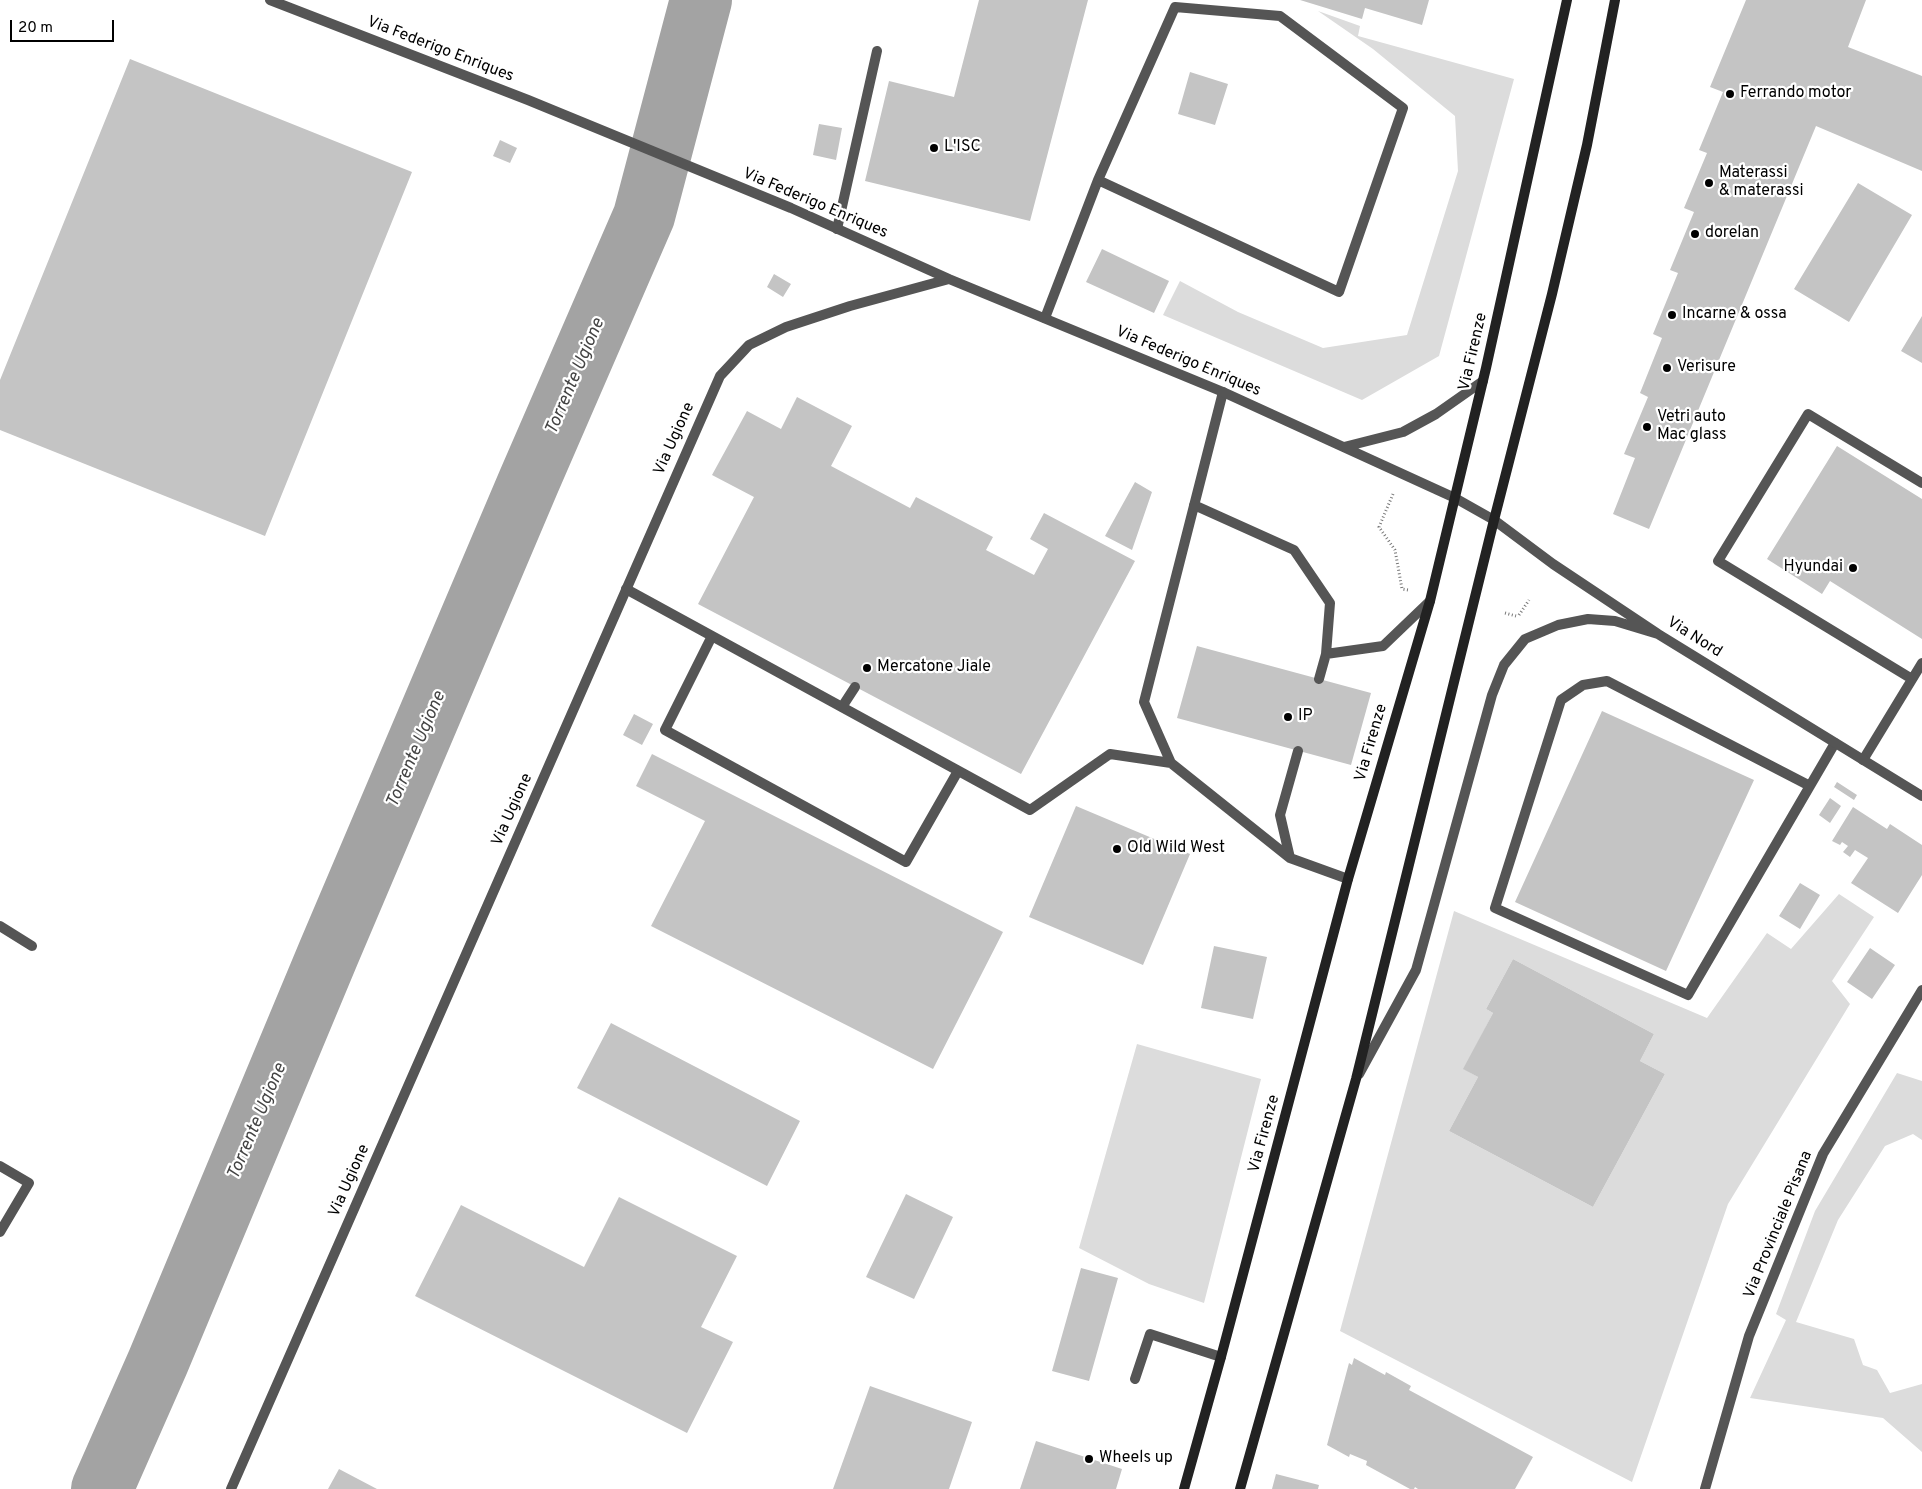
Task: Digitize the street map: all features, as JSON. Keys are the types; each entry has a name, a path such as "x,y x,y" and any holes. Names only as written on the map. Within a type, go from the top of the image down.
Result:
{"main road":[{"path":"1240,1489 1356,1079 1494,520 1552,294 1585,154 1616,0"},
{"name":"Via Firenze","path":"1184,1489 1221,1358 1348,879 1430,601 1483,381 1564,2"}],"street":[{"name":"Via Federigo Enriques","path":"270,0 528,100 791,208 950,279 1223,392 1455,498"},
{"path":"1045,318 1098,180 1175,7 1280,16 1403,108 1339,292 1098,180"},
{"path":"838,229 877,51"},
{"name":"Via Ugione","path":"230,1489 720,376 749,345 786,327 850,306 950,279"},
{"path":"1344,447 1403,432 1436,414 1483,381"},
{"path":"1223,392 1144,702 1171,763 1290,858 1348,879"},
{"path":"1912,679 1718,561 1808,414 1922,484"},
{"name":"Via Nord","path":"1455,498 1494,520 1553,564 1658,634 1922,796"},
{"path":"1194,506 1294,550 1330,603 1326,654 1318,679"},
{"path":"626,589 1030,810 1110,754 1171,763"},
{"path":"1326,654 1383,646 1430,601"},
{"path":"1356,1079 1416,970 1492,695 1504,665 1525,639 1566,623 1588,619 1616,621 1658,634"},
{"path":"712,636 665,730 906,862 958,770"},
{"path":"1863,760 1922,663"},
{"path":"1810,786 1607,681 1583,685 1561,700 1495,908 1688,995 1818,773 1835,743"},
{"path":"842,707 855,687"},
{"path":"1290,858 1280,815 1298,750"},
{"path":"0,926 32,946"},
{"name":"Via Provinciale Pisana","path":"1705,1489 1749,1336 1823,1154 1922,990"},
{"path":"0,1166 29,1183 0,1232"},
{"path":"1135,1379 1150,1334 1221,1358"}],"path":[{"path":"1381,522 1379,527 1395,550 1402,588"},
{"path":"1514,622 1529,600"},
{"path":"1505,613 1518,616"}],"shaded area":[{"path":"1318,11 1360,26 1358,36 1514,79 1439,356 1362,400 1163,315 1180,281 1238,312 1323,348 1407,335 1458,171 1455,116 1373,49"},
{"path":"1839,894 1874,917 1832,981 1850,1004 1728,1204 1632,1482 1340,1331 1454,911 1707,1018 1767,933 1791,949","holes":["1513,959 1654,1034 1640,1061 1665,1074 1593,1207 1449,1131 1478,1077 1464,1069 1493,1013 1486,1009"]},
{"path":"1137,1044 1261,1079 1204,1303 1149,1284 1079,1248"},
{"path":"1897,1073 1922,1081 1922,1140 1913,1134 1885,1146 1838,1220 1796,1322 1854,1339 1863,1365 1877,1370 1890,1393 1922,1384 1922,1452 1883,1418 1750,1398 1786,1320 1776,1314 1815,1211"}],"building":[{"path":"979,0 1088,0 1030,221 865,181 889,81 954,97"},
{"path":"1300,0 1429,0 1422,25 1365,8 1362,19"},
{"path":"1746,0 1866,0 1848,47 1922,76 1922,171 1816,126 1649,529 1613,514 1635,458 1624,454 1648,397 1640,393 1662,338 1653,334 1678,273 1670,270 1694,212 1684,208 1707,153 1699,150 1723,92 1710,87"},
{"path":"130,59 412,172 265,536 0,430 0,380"},
{"path":"1190,72 1228,84 1215,125 1178,114"},
{"path":"819,124 842,128 836,160 813,155"},
{"path":"500,140 517,148 510,163 493,156"},
{"path":"1858,183 1912,215 1849,322 1794,289"},
{"path":"1102,249 1169,281 1154,313 1086,282"},
{"path":"774,274 791,284 783,297 767,287"},
{"path":"1922,316 1922,363 1901,351"},
{"path":"797,397 852,426 831,466 910,508 916,497 993,537 986,550 1034,575 1048,549 1030,539 1044,513 1135,561 1021,774 698,604 754,497 712,475 747,411 781,429"},
{"path":"1837,446 1922,499 1922,639 1830,581 1822,594 1767,559"},
{"path":"1135,482 1152,492 1132,550 1105,536"},
{"path":"1197,646 1371,693 1351,765 1177,718"},
{"path":"1602,711 1754,780 1666,971 1515,902"},
{"path":"634,714 653,724 642,745 623,735"},
{"path":"652,754 1003,932 933,1069 651,926 705,821 636,786"},
{"path":"1837,782 1857,795 1854,800 1834,787"},
{"path":"1830,798 1841,806 1830,823 1819,815"},
{"path":"1076,806 1190,854 1143,965 1029,917"},
{"path":"1853,807 1887,829 1890,824 1922,845 1922,875 1898,913 1851,883 1868,858 1855,850 1850,857 1843,852 1848,846 1842,842 1840,845 1832,841"},
{"path":"1800,883 1820,895 1800,929 1779,916"},
{"path":"1214,946 1267,957 1253,1019 1201,1008"},
{"path":"1870,948 1895,965 1872,999 1847,982"},
{"path":"1513,959 1654,1034 1640,1061 1665,1074 1593,1207 1449,1131 1478,1077 1463,1069 1493,1013 1486,1009"},
{"path":"611,1023 800,1121 767,1186 577,1088"},
{"path":"906,1194 953,1217 914,1299 866,1277"},
{"path":"619,1197 737,1256 701,1327 733,1342 687,1433 415,1296 461,1205 584,1267"},
{"path":"1081,1268 1118,1278 1089,1381 1052,1371"},
{"path":"1354,1358 1385,1375 1386,1372 1411,1386 1409,1390 1533,1457 1515,1489 1418,1489 1415,1487 1410,1489 1366,1465 1367,1461 1350,1454 1349,1457 1327,1445 1349,1363 1352,1365"},
{"path":"870,1386 972,1422 949,1489 833,1489"},
{"path":"1036,1441 1122,1469 1116,1489 1020,1489"},
{"path":"339,1469 377,1489 328,1489"},
{"path":"1276,1474 1319,1485 1318,1489 1272,1489"}],"waterway":[{"name":"Torrente Ugione","path":"102,1489 158,1362 329,952 529,481 644,216 701,0"}],"place":[{"name":"Ferrando motor","path":"1730,94"},
{"name":"L'ISC","path":"934,148"},
{"name":"Materassi & materassi","path":"1709,183"},
{"name":"dorelan","path":"1695,234"},
{"name":"Incarne & ossa","path":"1672,315"},
{"name":"Verisure","path":"1667,368"},
{"name":"Vetri auto Mac glass","path":"1647,427"},
{"name":"Hyundai","path":"1853,568"},
{"name":"Mercatone Jiale","path":"867,668"},
{"name":"IP","path":"1288,717"},
{"name":"Old Wild West","path":"1117,849"},
{"name":"Wheels up","path":"1089,1459"}]}
